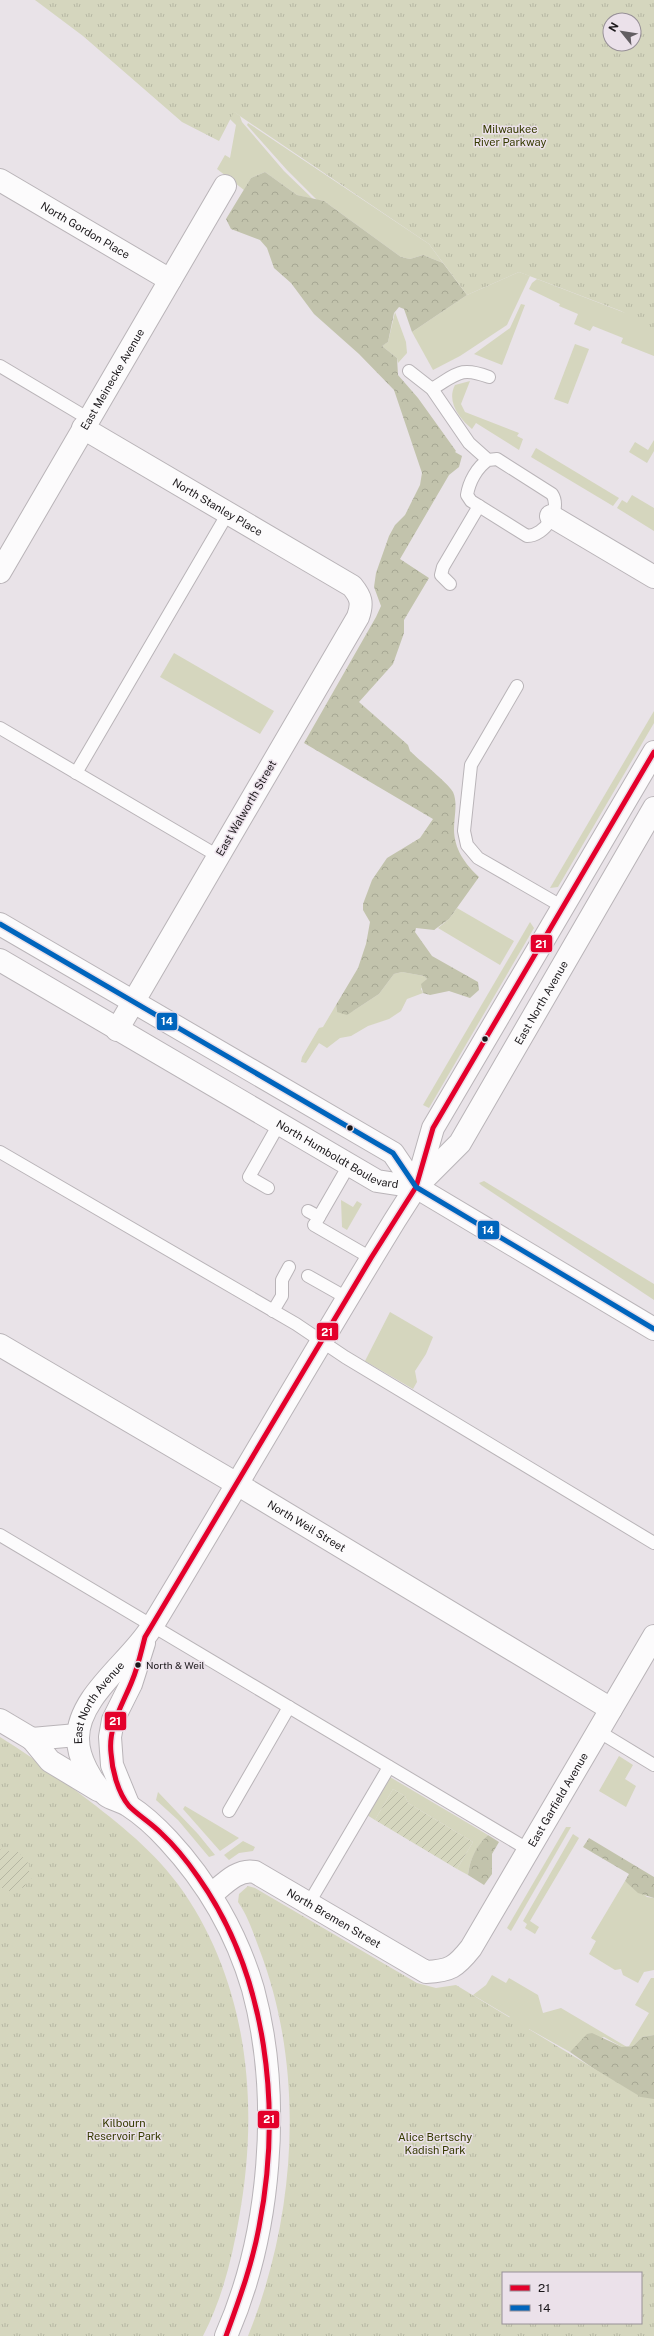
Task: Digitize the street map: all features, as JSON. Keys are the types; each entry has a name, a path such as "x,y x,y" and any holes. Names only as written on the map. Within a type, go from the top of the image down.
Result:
{"main road":[{"name":"North Gordon Place","path":"0,180 170,280"},
{"name":"East Meinecke Avenue","path":"0,572 6,550 86,423 225,186"},
{"name":"North Stanley Place","path":"86,423 228,513 352,586"},
{"path":"551,516 654,577"},
{"name":"East Walworth Street","path":"117,1030 358,617 362,607 360,597 352,586"},
{"name":"East North Avenue","path":"416,1187 433,1128 654,752"},
{"name":"East North Avenue","path":"226,2336 244,2289 261,2212 268,2145 267,2084 264,2048 253,1990 233,1938 211,1895 170,1842 128,1804 106,1794 87,1770 80,1753 77,1735 84,1715 92,1699 149,1631 371,1258 416,1187 460,1143 654,808"},
{"path":"608,830 633,845"},
{"name":"North Humboldt Boulevard","path":"0,924 393,1153 416,1187"},
{"name":"North Humboldt Boulevard","path":"0,960 377,1182 416,1187"},
{"path":"416,1187 654,1329"},
{"name":"North Weil Street","path":"0,1345 237,1484 611,1709"},
{"name":"East North Avenue","path":"128,1804 112,1765 110,1737 113,1720 131,1684 149,1631"},
{"name":"East Garfield Avenue","path":"460,1962 471,1948 654,1636"},
{"path":"0,1720 32,1739 50,1761 106,1794"},
{"path":"32,1739 77,1735"},
{"name":"North Bremen Street","path":"211,1895 240,1873 247,1870 261,1875 426,1972 441,1971 452,1968 460,1962"}],"lane":[{"path":"0,366 86,423"},
{"path":"432,389 465,371 472,370 489,377"},
{"path":"409,371 432,389 469,443 488,460"},
{"path":"496,459 552,494 556,501 556,508 542,531 535,536 527,536 471,501 467,495 468,486 482,464 488,460 496,459"},
{"path":"450,584 441,575 443,567 479,506"},
{"path":"76,773 228,513"},
{"path":"517,686 471,765 464,831 467,845 478,858 563,907"},
{"path":"0,728 218,856"},
{"path":"268,1188 249,1176 279,1124"},
{"path":"0,1152 273,1311 321,1342 654,1543"},
{"path":"349,1165 314,1220 371,1258"},
{"path":"273,1311 282,1296 282,1280 289,1267"},
{"path":"308,1276 347,1298"},
{"path":"0,1535 149,1631 289,1707 529,1850"},
{"path":"229,1811 289,1707"},
{"path":"598,1731 654,1765"},
{"path":"309,1903 389,1767"}],"green space":[{"name":"Milwaukee River Parkway","path":"35,0 654,0 654,330 621,311 519,272 467,295 429,244 234,112 219,141 182,122 83,36"},
{"path":"187,77 240,116 242,122 284,171 313,199 297,195 265,172 251,178 244,190 217,169 225,155 230,158 236,125"},
{"path":"248,123 429,244 443,263 423,255 410,259 401,257 324,201 317,200 287,170 247,125"},
{"path":"265,172 297,195 324,201 401,257 410,259 423,255 443,263 467,295 412,332 404,309 399,307 394,313 388,342 382,346 397,358 398,375 418,398 456,451 455,452 462,456 459,467 449,475 400,559 429,578 404,620 404,633 393,664 359,702 408,745 410,751 440,777 453,792 455,801 454,836 458,850 469,867 479,877 449,919 434,930 416,928 415,932 432,956 478,982 479,990 470,998 449,991 430,995 423,993 421,984 427,979 424,976 402,972 394,974 379,994 347,1015 337,1012 336,1005 358,968 366,944 370,922 363,910 363,904 372,880 387,858 420,838 433,819 304,743 381,606 374,587 376,573 389,536 395,525 405,515 420,485 422,473 394,390 359,354 314,314 291,283 274,268 267,248 260,240 231,229 226,219 251,178"},
{"path":"519,272 530,276 507,325 460,356 433,370 412,332 467,295"},
{"path":"537,279 654,324 654,356 621,343 623,338 593,326 590,331 574,324 578,314 559,306 560,304 529,289 532,283"},
{"path":"521,304 525,305 502,365 474,354 510,328"},
{"path":"395,312 406,342 407,353 398,363 397,358 382,346 388,342"},
{"path":"575,344 589,349 568,404 554,399"},
{"path":"470,381 461,404 465,412 519,433 517,436 523,439 519,450 476,423 472,429 459,415 453,404 453,391 455,385"},
{"path":"654,440 654,451 647,463 629,452 635,442 648,450"},
{"path":"536,448 619,498 613,506 531,457"},
{"path":"632,495 654,508 654,531 617,508 622,500 627,503"},
{"path":"174,653 274,711 260,734 160,677"},
{"path":"654,711 654,723 558,887 550,888"},
{"path":"457,908 514,941 500,965 438,928 449,919"},
{"path":"530,922 534,928 429,1108 423,1105"},
{"path":"402,972 424,976 427,979 421,989 423,993 407,999 401,1011 389,1019 368,1026 351,1036 340,1038 327,1048 319,1043 306,1063 301,1062 302,1057 319,1028 323,1027 336,1005 337,1012 353,1011 379,994 394,974"},
{"path":"484,1181 654,1284 654,1300 479,1183"},
{"path":"341,1200 353,1207 357,1201 362,1204 347,1230 342,1227"},
{"path":"390,1312 433,1337 426,1354 415,1371 417,1382 413,1389 365,1361"},
{"name":"Kilbourn Reservoir Park","path":"0,1737 39,1763 103,1811 154,1857 177,1883 201,1920 220,1960 233,2001 242,2044 247,2087 248,2131 245,2175 233,2249 226,2278 216,2308 203,2336 0,2336"},
{"path":"619,1756 633,1765 625,1779 636,1786 626,1807 599,1791"},
{"path":"390,1777 488,1835 474,1854 468,1875 457,1869 473,1842 408,1803 405,1796 393,1789 375,1820 367,1815"},
{"path":"393,1789 405,1796 408,1803 473,1842 457,1869 375,1820"},
{"path":"158,1792 198,1834 215,1855 209,1857 178,1820 156,1800"},
{"path":"185,1806 239,1838 220,1851 183,1809"},
{"path":"566,1827 571,1827 511,1931 507,1928"},
{"path":"573,1834 579,1838 530,1921 539,1927 535,1934 525,1928 527,1924 523,1921"},
{"path":"488,1835 499,1842 492,1854 492,1874 484,1885 468,1875 474,1853"},
{"path":"589,1838 654,1877 654,1898 638,1893 625,1881 629,1874 583,1847"},
{"path":"243,1841 255,1847 253,1851 239,1853 229,1860 224,1855"},
{"path":"4,1847 7,1851 18,1852 29,1864 29,1873 32,1878 28,1879 24,1888 19,1887 18,1890 14,1888 12,1892 0,1887 0,1850"},
{"path":"625,1881 647,1897 654,1898 654,1970 644,1972 638,1983 623,1975 621,1969 615,1970 589,1954 596,1941 591,1938"},
{"name":"Alice Bertschy Kadish Park","path":"248,1886 255,1888 417,1983 436,1988 456,1985 641,2097 654,2099 654,2336 248,2336 264,2291 277,2243 285,2194 289,2145 289,2095 284,2046 275,1997 253,1932 245,1913 238,1902 239,1894"},
{"path":"492,1975 506,1983 509,1978 538,1995 543,2013 561,2008 627,2047 622,2047 604,2037 579,2044 570,2052 529,2029 472,2044 510,2017 473,1995 486,1985"},
{"path":"651,1978 654,1978 654,2035 642,2037 633,2046 629,2046 649,2013 635,2005"},
{"path":"592,2033 622,2047 633,2046 642,2037 654,2035 654,2111 570,2052 587,2034"}],"transit line":[{"name":"21","path":"226,2336 253,2255 266,2182 269,2137 268,2091 263,2045 254,2000 240,1957 222,1916 198,1877 181,1854 157,1829 129,1806 122,1795 116,1781 112,1760 111,1743 114,1724 134,1676 145,1637 371,1258 416,1187 433,1128 654,752"},
{"name":"14","path":"0,924 393,1153 416,1187 654,1329"}],"place":[{"name":"North & Weil","path":"138,1665"}]}
